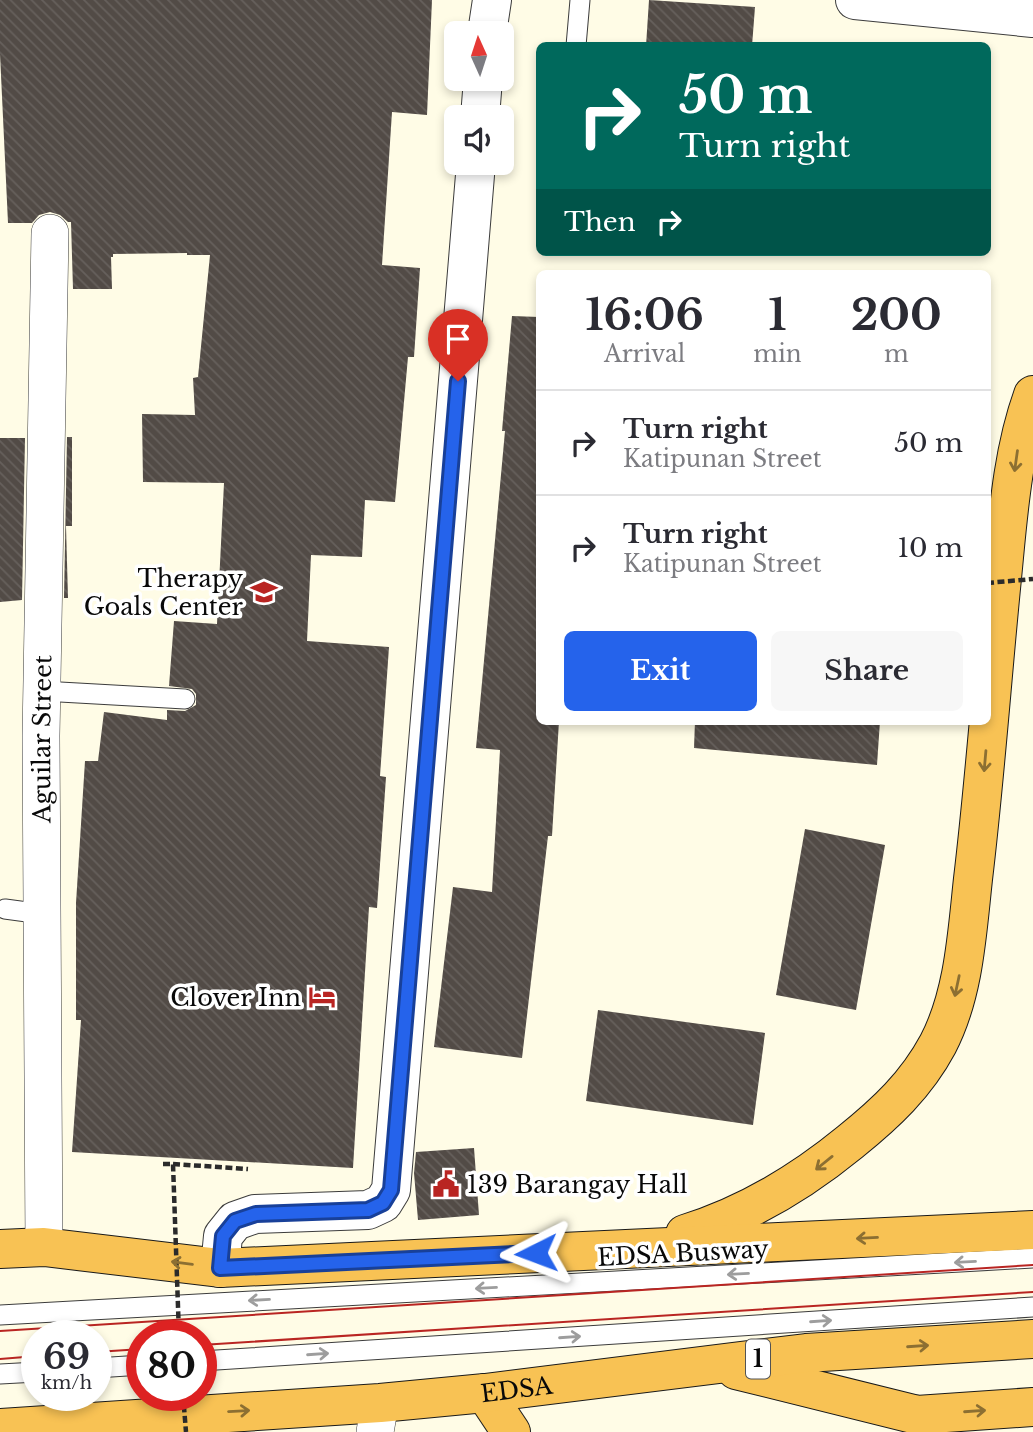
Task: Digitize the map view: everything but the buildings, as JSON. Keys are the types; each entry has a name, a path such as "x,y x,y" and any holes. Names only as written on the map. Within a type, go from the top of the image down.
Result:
{"highway":[{"path":"991,696 1006,538 1018,451 1033,395"},
{"path":"641,1248 710,1227 755,1207 814,1171 892,1107 916,1080 938,1043 951,1013 964,952 988,725"},
{"path":"0,1250 44,1247 220,1268 1033,1230"},
{"name":"1","path":"714,1365 806,1353 1033,1339"},
{"path":"714,1365 901,1423 1033,1407"},
{"name":"EDSA","path":"0,1428 378,1417 485,1393 714,1365"},
{"path":"485,1393 512,1432"}],"street":[{"path":"489,21 492,0"},
{"path":"855,0 1033,18"},
{"path":"220,1268 223,1236 235,1221 256,1214 368,1210 383,1203 391,1190 475,175"},
{"name":"Aguilar Street","path":"44,1247 43,691 50,233"}],"lane":[{"path":"576,42 580,0"},
{"path":"43,691 185,699"},
{"path":"5,909 42,914"},
{"name":"EDSA Busway","path":"0,1315 1033,1258"},
{"path":"217,1360 1033,1307"},
{"path":"0,1374 21,1373"}],"path":[{"path":"991,583 1033,579"},
{"path":"163,1164 249,1169"},
{"path":"173,1164 178,1320"},
{"path":"184,1411 186,1432"}],"tram line":[{"path":"0,1331 1033,1265"},
{"path":"217,1344 1033,1292"},
{"path":"112,1351 126,1350"},
{"path":"0,1359 21,1357"}],"place":[{"name":"Therapy Goals Center","path":"264,592"},
{"name":"Clover Inn","path":"322,997"},
{"name":"139 Barangay Hall","path":"446,1184"}],"route":[{"path":"458,381 391,1190 383,1203 368,1210 256,1214 235,1221 223,1236 220,1268 536,1253"}]}
